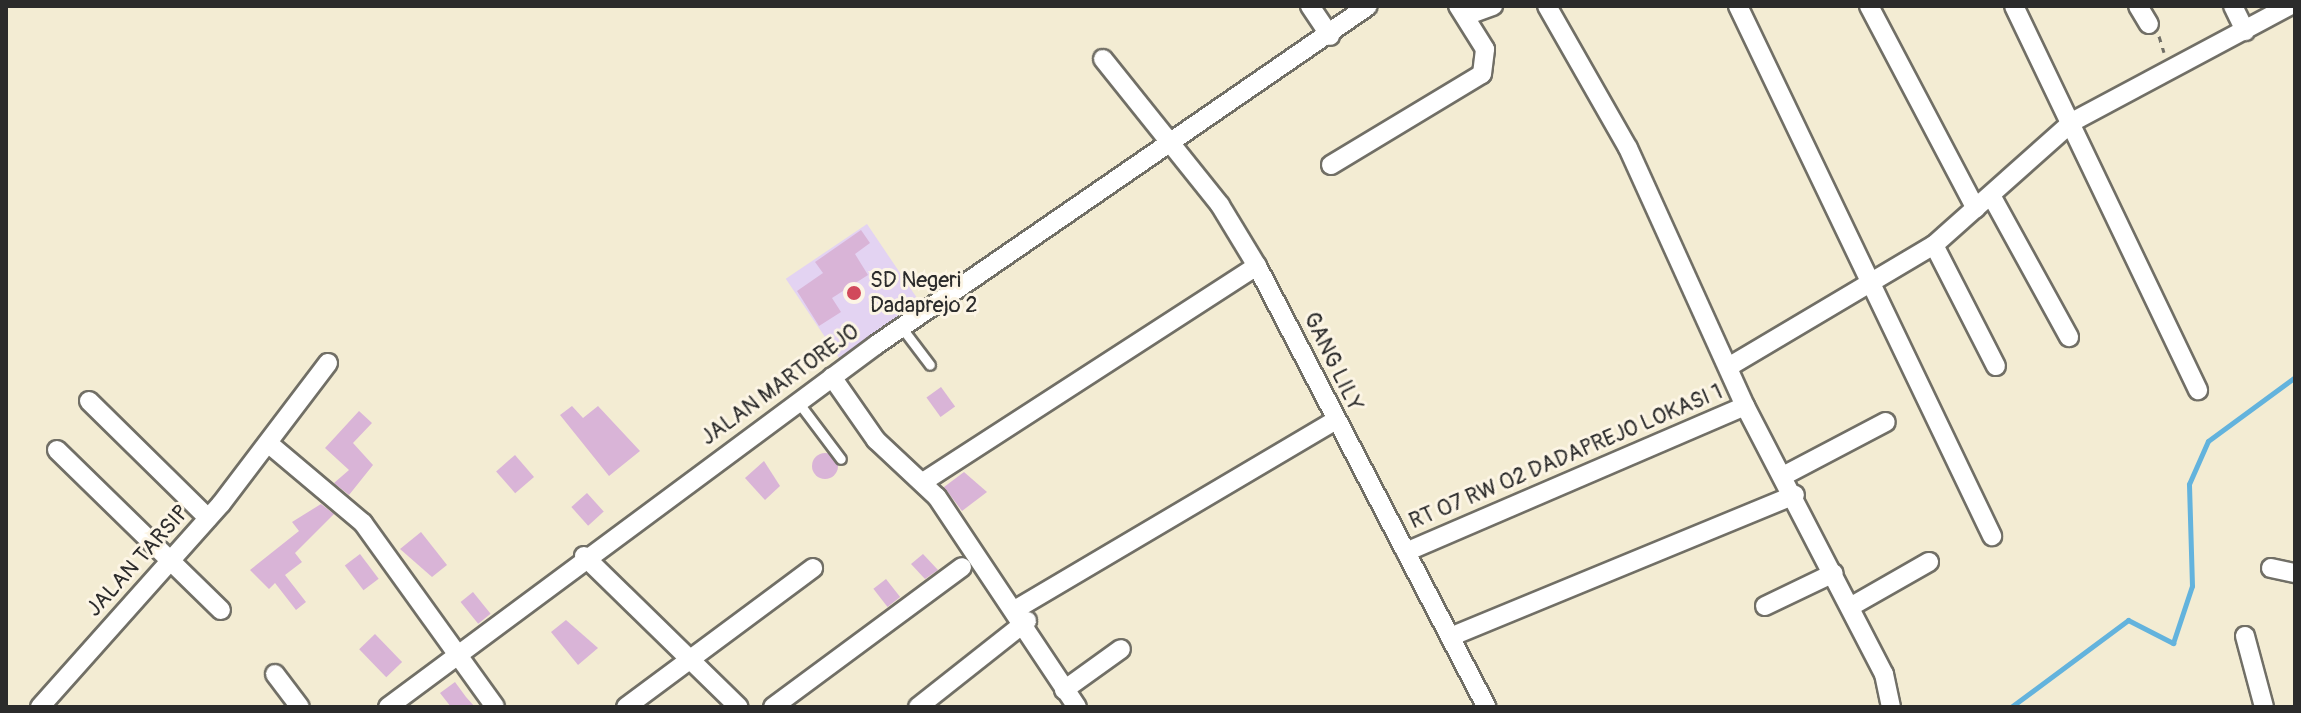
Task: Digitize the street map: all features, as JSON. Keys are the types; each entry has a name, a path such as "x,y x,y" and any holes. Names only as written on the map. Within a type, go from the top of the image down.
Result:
{"street":[{"path":"1310,6 1330,36"},
{"name":"JALAN MARTOREJO","path":"388,707 584,556 832,377 1172,147 1368,6"},
{"path":"1331,165 1482,74 1485,49 1462,11 1493,6"},
{"path":"1547,6 1628,148 1730,366 1745,406 1795,495 1850,607 1891,707"},
{"path":"1738,6 1868,288 1992,536"},
{"path":"1869,6 1976,209"},
{"path":"2014,6 2198,390"},
{"path":"2138,6 2149,24"},
{"path":"2233,6 2245,31"},
{"path":"1730,366 1868,288 1934,245 1992,197 2072,122 2172,65 2245,31 2289,6"},
{"name":"GANG LILY","path":"1103,59 1172,147 1257,266 1334,421 1487,707"},
{"path":"1992,197 2069,337"},
{"path":"1934,245 1996,366"},
{"path":"923,482 1257,266"},
{"name":"JALAN TARSIP","path":"40,707 208,518 328,363"},
{"path":"832,377 876,440 923,482 1022,615 1064,690 1077,707"},
{"path":"89,401 208,518"},
{"name":"RT 07 RW 02 DADAPREJO LOKASI 1","path":"1406,552 1745,406"},
{"path":"918,707 1022,615 1334,421"},
{"path":"1783,476 1886,422"},
{"path":"268,443 363,523 495,707"},
{"path":"57,450 221,610"},
{"path":"1450,637 1656,556 1795,495"},
{"path":"584,556 695,657 739,707"},
{"path":"1850,607 1929,562"},
{"path":"773,707 962,567"},
{"path":"626,707 813,568"},
{"path":"2271,568 2295,573"},
{"path":"1765,606 1834,573"},
{"path":"2245,636 2264,707"},
{"path":"1064,690 1121,649"},
{"path":"275,674 300,707"}],"lane":[{"path":"902,328 930,365"},
{"path":"798,402 841,459"}],"path":[{"path":"2149,24 2172,65"}],"shaded area":[{"name":"SD Negeri Dadaprejo 2","path":"867,224 922,306 841,361 786,279"}],"building":[{"path":"861,230 870,243 855,254 868,275 832,298 841,312 819,326 797,291 823,273 815,262"},
{"path":"941,387 955,406 941,417 926,398"},
{"path":"572,406 583,418 598,406 640,451 609,476 560,415"},
{"path":"359,411 372,423 353,443 373,465 349,495 334,483 349,470 325,448"},
{"path":"825,453 834,457 838,466 834,475 825,479 816,475 812,466 816,457"},
{"path":"515,455 534,477 515,493 496,471"},
{"path":"764,461 780,486 765,500 745,478"},
{"path":"964,472 987,492 962,511 944,487"},
{"path":"587,493 604,512 588,526 571,507"},
{"path":"321,504 334,514 295,553 302,562 285,575 306,602 296,610 275,583 269,589 250,570 299,531 292,522"},
{"path":"421,532 447,565 432,577 400,549"},
{"path":"360,554 379,579 363,590 345,565"},
{"path":"923,554 938,570 925,579 911,564"},
{"path":"886,579 900,597 888,607 873,589"},
{"path":"473,592 491,614 478,624 461,602"},
{"path":"566,620 598,648 578,665 551,632"},
{"path":"375,634 402,662 386,677 359,649"},
{"path":"455,682 475,707 451,707 440,693"}],"waterway":[{"path":"2011,707 2128,620 2173,643 2192,586 2189,484 2208,441 2295,377"}],"place":[{"name":"SD Negeri Dadaprejo 2","path":"854,293"}]}
